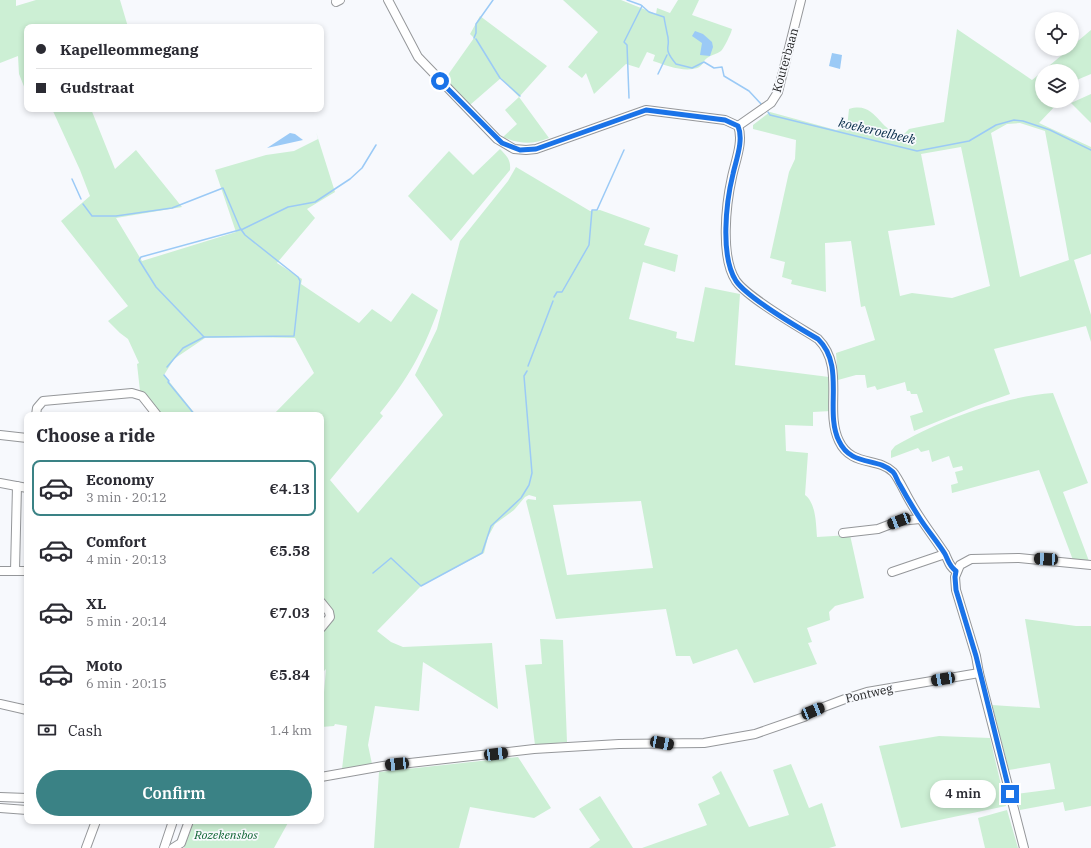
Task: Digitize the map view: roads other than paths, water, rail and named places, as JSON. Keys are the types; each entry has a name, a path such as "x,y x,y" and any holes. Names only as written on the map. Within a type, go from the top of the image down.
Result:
{"street":[{"path":"388,0 418,58 497,139 514,149 536,149 646,110 725,120 738,126 740,138 730,185 727,211 728,262 731,272 737,282 749,294 818,339 825,346 832,362 838,440 844,449 853,457 883,466 894,473 920,519 945,554 950,567 956,571"},
{"name":"Kouterbaan","path":"738,126 771,103 776,96 788,56 801,0"},
{"path":"36,412 37,408 43,401 132,393 142,396 155,412"},
{"path":"0,435 24,438"},
{"path":"0,483 24,487"},
{"path":"15,571 17,486"},
{"path":"843,533 878,529 899,521 920,519"},
{"path":"892,572 945,554"},
{"path":"1024,848 978,672 976,656 956,590 956,571 960,565 971,559 1019,558 1091,565"},
{"path":"0,572 24,571"},
{"path":"324,606 329,612 330,617 324,624"},
{"name":"Pontweg","path":"324,776 383,766 521,751 604,745 704,743 730,739 755,734 867,692 978,672"},
{"path":"0,704 24,709"},
{"path":"0,798 24,798"},
{"path":"0,808 24,810"},
{"path":"86,848 94,824"},
{"path":"164,848 172,824"},
{"path":"173,848 181,843 188,824"}],"water":[{"path":"695,31 703,34 712,42 713,47 710,56 700,55 702,43 692,36"},
{"path":"832,53 842,55 840,69 829,66"},
{"path":"290,133 295,134 303,140 267,148"}],"waterway":[{"path":"474,38 476,33 476,24 493,0"},
{"name":"koekeroelbeek","path":"627,0 641,5 649,12 664,17 669,54 676,64 692,68 704,62 714,68 722,67 724,76 749,91 762,105"},
{"path":"629,98 627,45 624,42 642,6"},
{"path":"476,39 500,78 520,96"},
{"path":"658,74 667,55"},
{"name":"koekeroelbeek","path":"768,112 770,115 917,151 969,141 996,125 1014,120 1023,121 1050,130 1091,150"},
{"path":"167,367 183,348 204,337 156,287 139,260 141,257 243,229 288,207 315,202 350,179 362,168 376,145"},
{"path":"554,297 557,292 562,292 589,245 592,210 597,210 624,150"},
{"path":"72,179 81,199"},
{"path":"83,204 92,216 116,216 172,208 223,188 240,228 245,235 298,277 300,281 294,336 204,337"},
{"path":"528,366 553,301"},
{"path":"373,573 391,558 421,586 482,553 491,526 521,498 529,485 532,473 524,376 527,371"},
{"path":"164,375 193,412"}],"park label":[{"name":"Rozekensbos","path":"226,834"}]}
